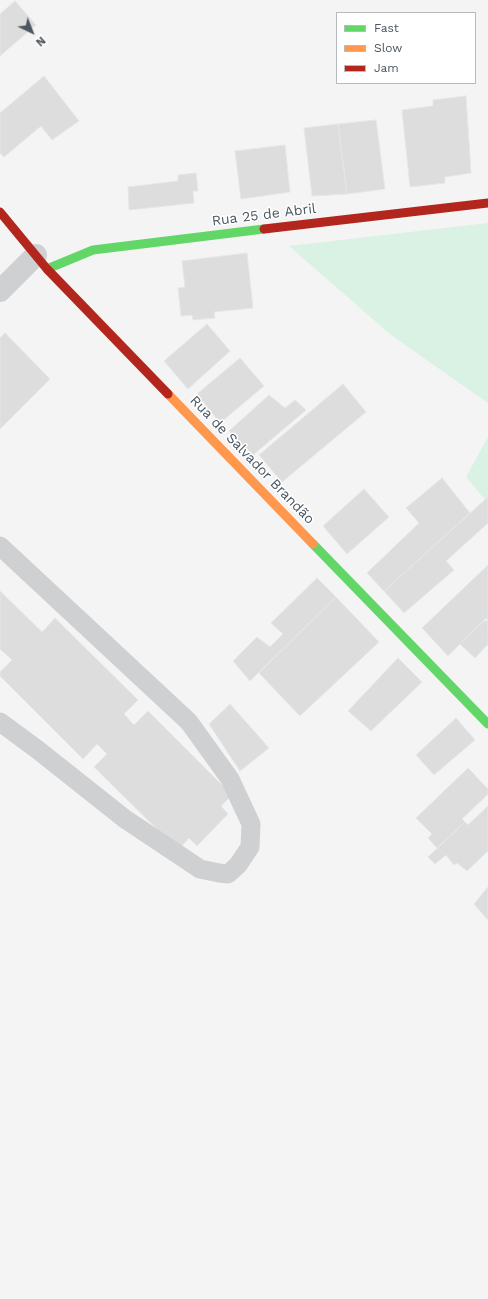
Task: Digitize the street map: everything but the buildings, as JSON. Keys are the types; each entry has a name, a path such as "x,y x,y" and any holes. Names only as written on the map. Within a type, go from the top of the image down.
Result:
{"main road":[{"name":"Rua 25 de Abril","path":"42,262 93,250 488,203"},
{"name":"Rua de Salvador Brandão","path":"0,212 42,262 488,724"}],"street":[{"path":"0,291 42,262"}],"lane":[{"path":"0,546 189,722 230,779 252,824 250,847 238,865 228,874 219,874 200,868 125,819 0,722"}],"green space":[{"path":"488,223 488,403 391,335 289,246"},
{"path":"488,437 488,503 466,477"}],"traffic: fast":[{"path":"47,269 93,250 264,229"},
{"path":"313,544 488,724"}],"traffic: slow":[{"path":"168,394 313,544"}],"traffic: jam":[{"path":"264,229 488,203"},
{"path":"0,212 47,269 168,394"}]}
